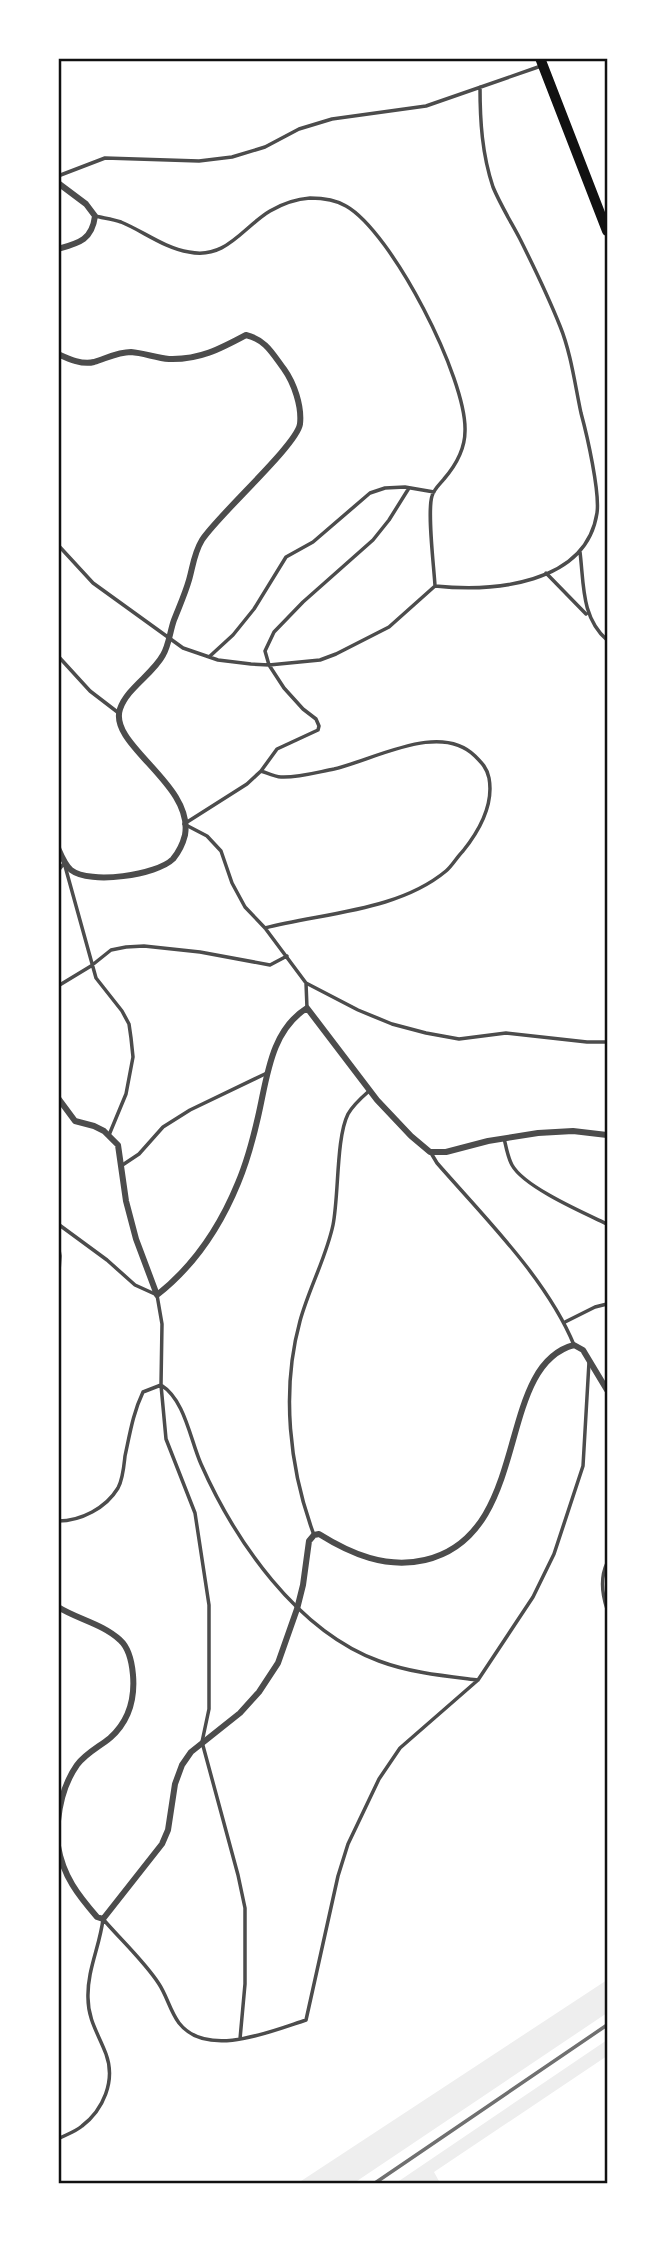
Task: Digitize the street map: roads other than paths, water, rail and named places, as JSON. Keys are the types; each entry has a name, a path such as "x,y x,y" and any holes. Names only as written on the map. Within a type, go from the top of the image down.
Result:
{"main road":[{"path":"541,62 607,231"}],"street":[{"path":"58,183 86,204 95,216 88,237 58,249"},
{"path":"58,354 72,360 91,363 115,354 130,352 167,359 192,358 208,355 246,335 260,339 292,381 300,424 294,438 247,487 226,514 209,528 196,549 183,601 164,655 120,709 119,723 126,740 158,772 176,798 184,824 185,834 181,846 172,860 154,868 132,875 93,876 70,870 58,848"},
{"path":"58,1098 75,1121 94,1126 118,1145 136,1239 157,1295 192,1262 216,1227 238,1183 273,1052 289,1025 307,1008 370,1090 411,1136 430,1152 446,1152 503,1138 573,1131 607,1135"},
{"path":"58,1846 61,1864 69,1881 97,1917 103,1919 162,1844 168,1830 175,1784 181,1765 202,1742 240,1713 259,1692 278,1663 297,1609 309,1541 314,1535 319,1534 340,1547 385,1562 414,1563 438,1557 461,1545 478,1529 491,1507 520,1419 537,1378 552,1356 574,1345 583,1350 607,1390"},
{"path":"58,1608 108,1631 121,1641 128,1652 133,1670 134,1690 131,1707 123,1724 79,1763 66,1782 58,1821"}],"lane":[{"path":"58,176 105,158 199,161 232,157 332,120 426,106 541,62"},
{"path":"58,545 93,583 183,648 209,657 268,665 320,660 336,654 389,627 435,586 467,589 511,585 546,573 580,552 597,513 586,430 561,329 532,262 494,187 481,135 480,87"},
{"path":"95,216 120,222 190,253 216,252 236,240 268,212 289,202 312,198 332,200 348,206 372,229 408,280 430,318 461,402 466,431 461,455 431,497 435,586"},
{"path":"209,657 233,635 261,599 286,558 313,542 370,493 385,488 434,492"},
{"path":"184,824 247,784 277,750 318,730 316,719 284,688 268,665 265,651 274,632 303,602 373,540 409,488"},
{"path":"580,552 587,614"},
{"path":"546,573 587,614 607,640"},
{"path":"58,656 90,691 120,714"},
{"path":"261,771 282,777 295,775 336,768 418,743 443,742 468,749 485,766 489,779 487,805 478,832 447,870 429,883 379,905 265,928"},
{"path":"184,824 207,836 221,851 232,883 245,906 288,956 306,983 358,1010 392,1024 459,1039 506,1033 607,1042"},
{"path":"58,871 65,862"},
{"path":"65,862 91,966 96,978 129,1024 133,1057 126,1094 108,1135"},
{"path":"58,986 111,950 126,947 144,946 200,952 270,965 288,956"},
{"path":"306,983 307,1008"},
{"path":"121,1166 139,1154 163,1126 267,1073"},
{"path":"314,1535 305,1511 294,1454 289,1412 289,1375 300,1321 332,1227 339,1181 341,1137 347,1115 370,1090"},
{"path":"503,1138 511,1165 520,1176 607,1224"},
{"path":"430,1152 503,1239 565,1322 574,1345"},
{"path":"58,1224 107,1260 135,1285 157,1295 162,1324 161,1385 166,1439 195,1513 209,1605 209,1709 202,1742 239,1875 245,1908 245,1984 240,2039"},
{"path":"58,1243 58,1288"},
{"path":"565,1322 607,1304"},
{"path":"103,1919 159,1983 178,2022 188,2032 211,2039 240,2039 306,2020 338,1876 348,1844 379,1779 400,1748 478,1680 533,1597 554,1554 583,1466 589,1360"},
{"path":"58,1521 91,1513 120,1486 134,1412 143,1392 161,1385"},
{"path":"161,1385 173,1393 201,1465 220,1503 245,1542 297,1609 348,1647 379,1661 405,1669 478,1680"},
{"path":"607,1563 603,1592 607,1609"},
{"path":"58,2139 82,2126 99,2109 109,2088 107,2057 90,2020 88,1998 90,1968 102,1933 103,1919"}],"railway":[{"path":"375,2183 607,2025"}]}
